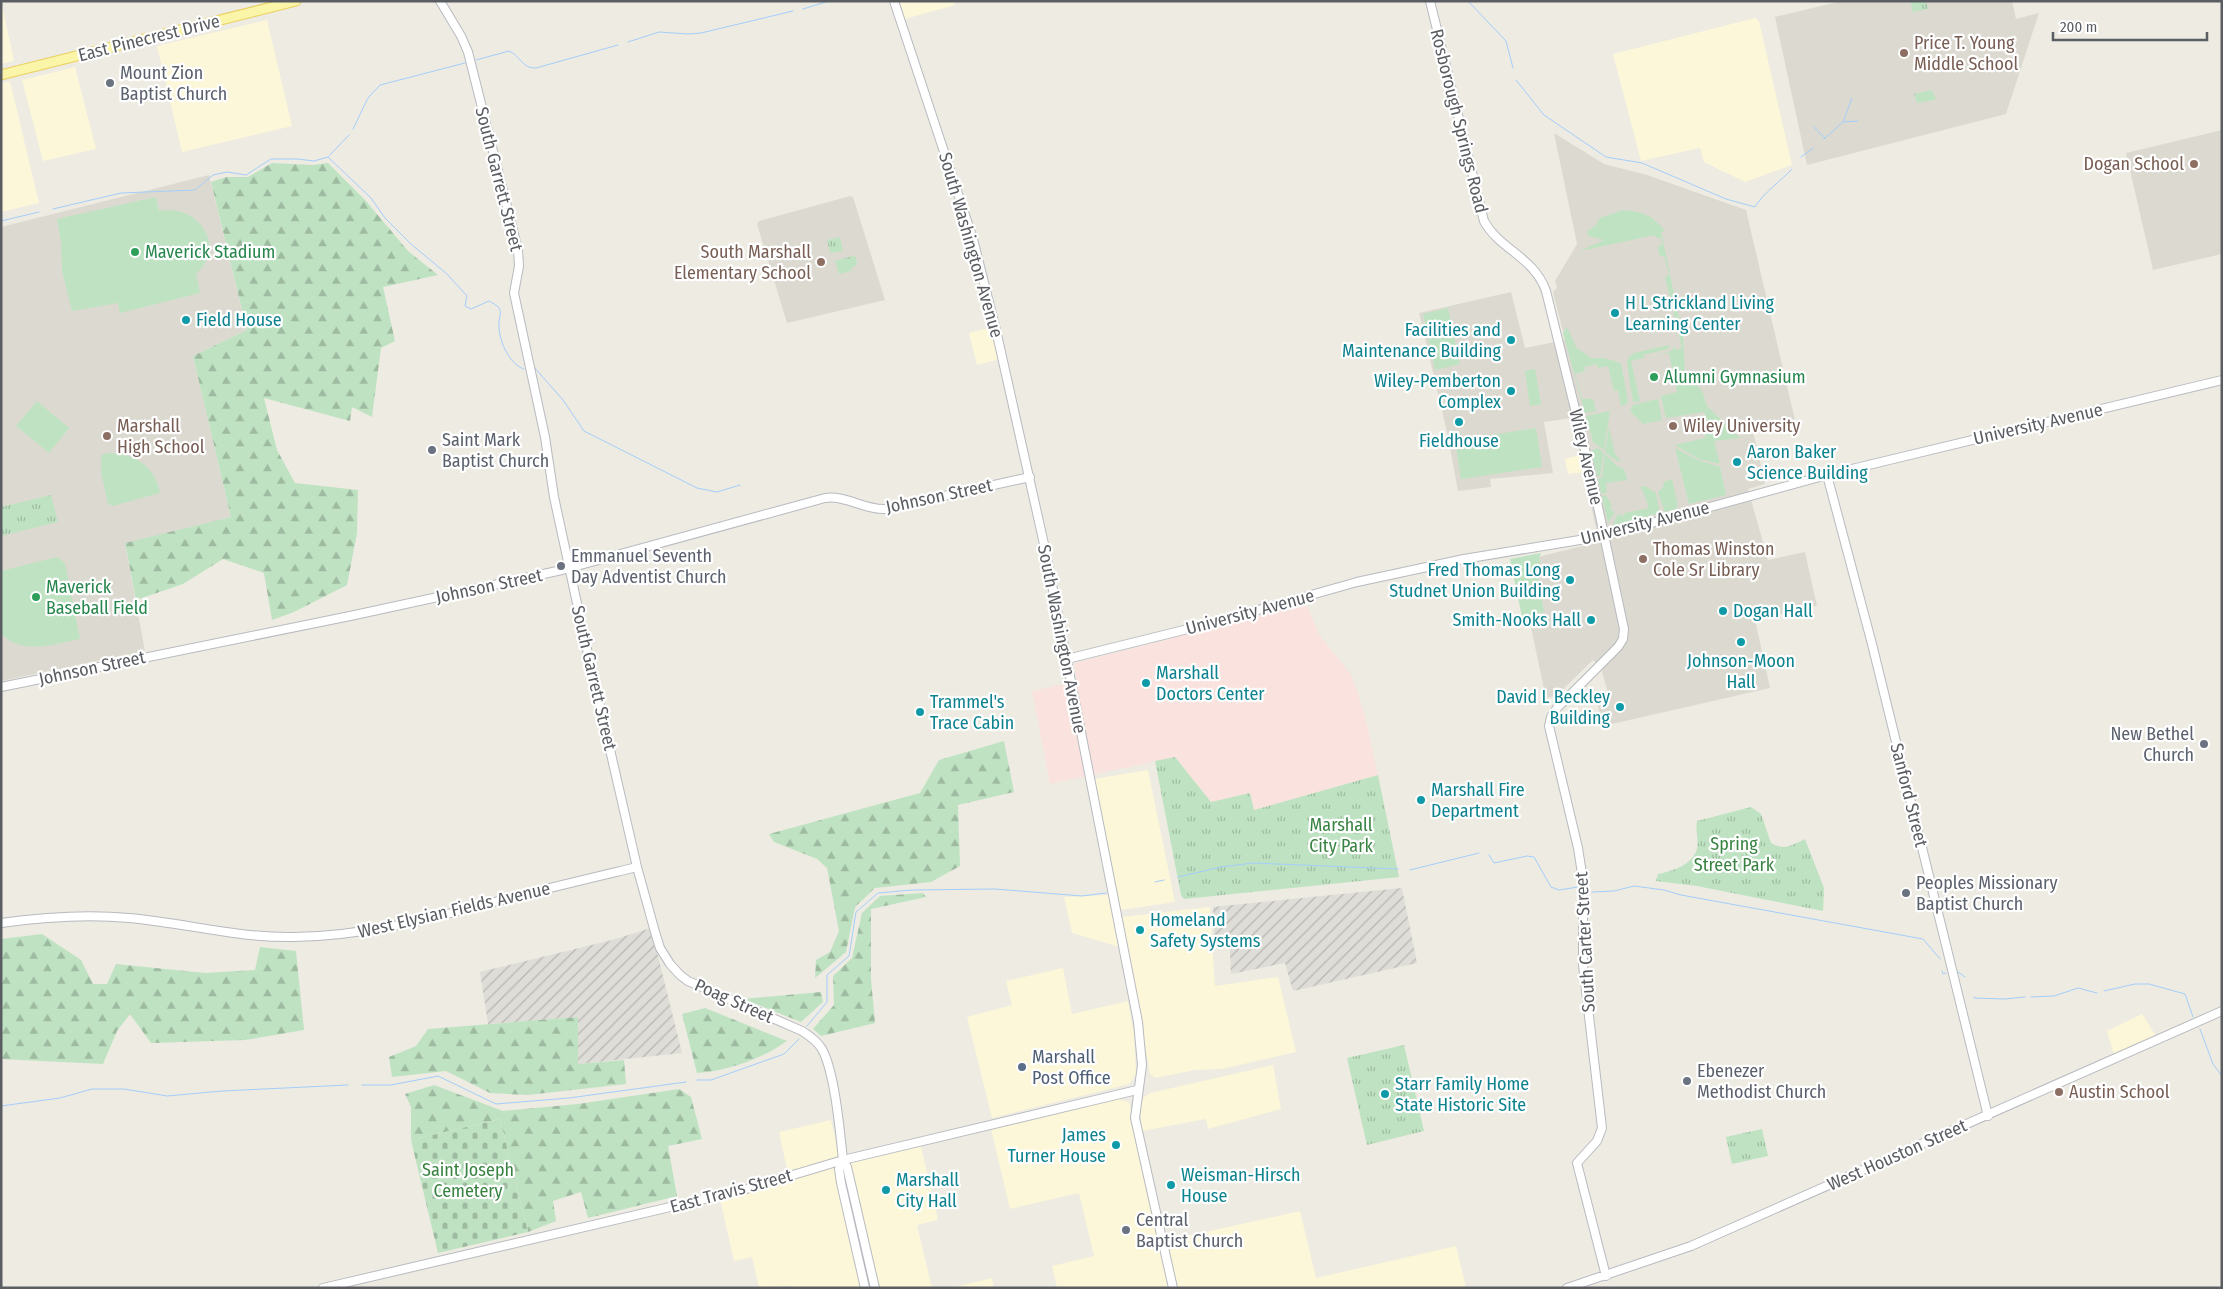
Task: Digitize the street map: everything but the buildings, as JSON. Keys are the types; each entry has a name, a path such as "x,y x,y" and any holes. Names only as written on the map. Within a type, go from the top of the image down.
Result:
{"main road":[{"name":"East Pinecrest Drive","path":"1,75 296,1"}],"street":[{"name":"South Garrett Street","path":"440,1 461,36 468,52 518,250 519,266 514,293 546,443 554,496 637,867 660,948"},
{"name":"South Washington Avenue","path":"894,1 973,239 1030,477 1140,1033 1142,1065 1137,1090 1136,1123 1173,1288"},
{"name":"Rosborough Springs Road","path":"1430,1 1466,155 1484,221 1492,232 1528,263 1539,277"},
{"name":"Wiley Avenue","path":"1539,277 1546,291 1552,315 1624,626 1622,639 1616,649 1557,708 1552,717"},
{"name":"University Avenue","path":"1067,659 1388,574 1604,536 1827,475 2222,380"},
{"name":"Sanford Street","path":"1827,475 1872,644 1988,1116"},
{"name":"Johnson Street","path":"1,687 350,616 569,568 825,498 840,498 885,509 1030,477"},
{"name":"South Carter Street","path":"1552,717 1550,726 1551,736 1578,848 1583,880 1583,965 1602,1128 1595,1144 1578,1162 1606,1276"},
{"name":"West Elysian Fields Avenue","path":"1,923 49,917 88,916 130,918 254,936 295,937 344,934 412,923 637,867"},
{"name":"Poag Street","path":"660,948 673,968 688,981 802,1031 817,1042 827,1063 837,1112 843,1160"},
{"name":"West Houston Street","path":"1568,1288 1691,1246 2222,1011"},
{"name":"East Travis Street","path":"323,1288 743,1190 843,1160 1137,1090"},
{"path":"843,1160 839,1169 841,1183 865,1288"},
{"path":"843,1160 847,1167 875,1288"}],"shaded area":[{"path":"1,1 14,61 1,64"},
{"path":"900,1 954,1 955,5 905,19"},
{"name":"Price T. Young Middle School","path":"1842,1 2012,1 2016,19 2039,13 2006,114 1807,165 1775,17"},
{"path":"1755,18 1759,21 1792,165 1745,182 1704,162 1700,148 1641,161 1613,54"},
{"path":"267,20 292,126 182,152 157,46"},
{"path":"75,67 96,149 43,161 22,80"},
{"path":"10,81 39,203 1,212 1,83"},
{"path":"2222,130 2222,254 2153,270 2126,153"},
{"name":"Wiley University","path":"1554,133 1604,164 1647,175 1746,210 1795,420 1753,431 1765,484 1748,489 1768,560 1805,552 1817,606 1755,620 1770,688 1603,726 1597,702 1610,699 1603,670 1593,660 1556,696 1546,698 1517,562 1599,542 1572,418 1544,422 1553,473 1490,479 1491,487 1458,491 1447,432 1419,313 1511,292 1525,348 1565,340 1553,292 1557,288 1555,281 1577,244"},
{"name":"Marshall High School","path":"209,175 247,330 193,356 231,517 125,544 145,651 1,681 1,227"},
{"name":"South Marshall Elementary School","path":"850,196 853,197 885,300 787,323 757,224 759,221"},
{"path":"992,327 1000,359 977,365 969,333"},
{"path":"1580,455 1585,472 1568,474 1565,459"},
{"path":"1299,606 1306,606 1308,608 1319,634 1352,676 1364,712 1378,775 1254,810 1250,793 1211,802 1175,757 1050,784 1032,691 1077,681 1074,663"},
{"path":"1148,770 1175,902 1121,910 1093,779"},
{"path":"1402,888 1417,963 1293,991 1285,963 1231,974 1229,934 1214,935 1213,907"},
{"path":"1110,895 1120,947 1072,933 1064,897"},
{"path":"1210,907 1215,986 1278,977 1296,1052 1222,1069 1195,1070 1155,1078 1150,1074 1122,917"},
{"path":"651,928 682,1053 578,1064 578,1017 488,1024 480,972 612,940"},
{"path":"1063,968 1072,1014 1128,1001 1134,1034 1136,1075 1129,1084 992,1118 967,1017 1012,1005 1006,981"},
{"path":"2142,1014 2156,1036 2114,1055 2107,1031"},
{"path":"1273,1065 1281,1109 1208,1129 1206,1119 1142,1131 1140,1108 1143,1098 1150,1093"},
{"path":"1118,1099 1129,1102 1160,1242 1300,1211 1316,1278 1456,1246 1466,1288 1057,1288 1052,1266 1094,1256 1079,1193 1010,1209 991,1129"},
{"path":"831,1120 840,1160 920,1142 938,1220 917,1225 932,1288 793,1288 791,1286 759,1288 752,1257 734,1261 718,1190 788,1174 779,1132"},
{"path":"992,1278 994,1288 951,1288"}],"green space":[{"path":"1926,1 1928,9 1912,12 1911,2"},
{"path":"1931,90 1936,98 1934,100 1917,103 1914,94"},
{"path":"272,163 313,165 328,163 366,201 408,251 438,275 383,287 395,341 381,348 372,417 352,407 350,421 264,398 277,450 295,483 358,490 357,533 347,585 294,612 272,620 264,573 223,559 183,584 136,600 125,543 231,517 193,356 247,330 211,182 226,177 248,177"},
{"name":"Maverick Stadium","path":"156,197 159,211 173,210 185,213 196,220 204,229 208,239 209,251 205,263 196,274 200,293 120,313 118,303 72,311 62,271 61,242 57,219"},
{"path":"1623,210 1647,215 1665,231 1661,232 1683,337 1685,371 1702,391 1707,406 1740,438 1714,441 1720,464 1699,459 1675,445 1705,438 1705,433 1710,432 1704,412 1666,418 1661,396 1677,392 1669,353 1658,355 1671,351 1675,346 1676,350 1682,348 1665,277 1669,275 1664,256 1660,256 1657,247 1662,245 1661,238 1656,238 1655,235 1580,251 1604,240 1588,236 1587,231 1595,226 1600,218"},
{"path":"840,237 843,251 830,253 827,240"},
{"path":"853,256 856,257 857,265 852,267 851,271 839,274 835,261"},
{"path":"1448,308 1460,364 1435,370 1423,314"},
{"path":"1567,327 1576,346 1573,345 1591,358 1604,358 1621,363 1627,404 1621,406 1618,390 1614,391 1608,366 1598,368 1597,364 1584,367 1585,371 1575,374 1582,399 1593,399 1596,411 1585,413 1563,333"},
{"path":"1669,345 1668,349 1643,355 1644,358 1631,361 1640,401 1633,402 1627,363 1628,358 1634,353"},
{"path":"1535,369 1541,404 1530,406 1525,371"},
{"path":"1658,399 1662,420 1643,424 1630,411 1633,405"},
{"path":"37,401 69,428 49,453 16,426"},
{"path":"1610,411 1604,450 1593,442 1586,416"},
{"path":"1609,427 1615,454 1621,461 1617,461 1605,452"},
{"path":"1536,428 1542,467 1461,479 1455,441"},
{"path":"1598,448 1604,453 1600,476 1597,476 1591,451"},
{"path":"1675,448 1698,460 1720,467 1726,495 1689,504"},
{"path":"108,453 127,455 142,463 154,475 160,493 113,506 108,504 101,473 101,455"},
{"path":"1605,454 1617,466 1624,469 1628,482 1626,480 1606,483 1607,492 1601,494 1598,479 1602,477"},
{"path":"1672,479 1678,505 1676,509 1665,512 1658,492 1663,487 1664,482"},
{"path":"1645,486 1656,493 1660,513 1612,526 1618,514 1623,516 1625,513 1649,508 1642,489 1637,488"},
{"path":"51,495 58,522 1,536 1,507"},
{"path":"1606,495 1612,506 1610,509 1615,512 1608,523 1602,496"},
{"path":"1541,553 1539,558 1541,566 1537,571 1544,612 1522,617 1510,559"},
{"name":"Maverick Baseball Field","path":"57,557 65,563 80,639 38,646 18,644 9,640 1,633 1,571"},
{"path":"1004,741 1014,792 958,805 960,866 931,882 875,888 855,907 846,952 815,978 816,960 830,952 839,931 827,868 817,859 774,842 769,834 920,793 939,760"},
{"name":"Marshall City Park","path":"1175,757 1211,802 1250,793 1254,810 1378,775 1399,877 1184,899 1181,895 1155,761"},
{"name":"Spring Street Park","path":"1751,807 1761,814 1771,843 1784,847 1805,839 1824,888 1823,911 1697,886 1656,881 1658,874 1681,866 1695,855 1697,849 1697,821"},
{"path":"923,893 926,897 871,909 871,979 875,1023 821,1036 813,1029 834,1005 833,976 852,958 862,913 880,896"},
{"path":"42,934 81,960 93,984 107,984 116,964 205,973 255,970 260,947 296,951 304,1030 245,1040 151,1043 130,1014 117,1031 103,1064 1,1059 1,939"},
{"path":"821,992 823,1002 801,1022 743,999"},
{"path":"705,1008 787,1041 767,1053 744,1063 720,1070 697,1073 682,1014"},
{"path":"578,1017 578,1064 624,1060 626,1084 528,1095 490,1093 446,1071 392,1077 389,1057 416,1046 428,1029"},
{"name":"Starr Family Home State Historic Site","path":"1404,1045 1424,1131 1367,1145 1347,1058"},
{"path":"434,1085 503,1111 578,1104 679,1089 691,1097 702,1139 668,1146 677,1196 588,1218 581,1192 553,1201 556,1221 528,1232 500,1119 411,1140 411,1107 405,1094"},
{"name":"Saint Joseph Cemetery","path":"500,1119 528,1232 438,1253 411,1140"},
{"path":"1762,1129 1768,1156 1732,1164 1726,1137"}],"waterway":[{"path":"803,9 829,1"},
{"path":"1468,1 1506,41 1513,68"},
{"path":"628,42 659,32 701,33 793,11"},
{"path":"476,60 509,51 527,66 536,68 618,45"},
{"path":"353,129 368,98 380,85 465,63"},
{"path":"1516,80 1544,115 1606,157 1642,163 1726,199 1755,207 1767,192 1792,169"},
{"path":"1824,139 1843,122 1852,98"},
{"path":"1844,122 1858,121"},
{"path":"1814,127 1825,138"},
{"path":"329,156 349,135"},
{"path":"1801,157 1813,148"},
{"path":"53,209 121,193 195,190 213,175 227,172 246,175 271,159 314,161 328,157 371,198 385,218 411,244 447,274 467,296 465,306 471,309 489,301 498,307 500,310 499,329 502,343 513,362 524,369"},
{"path":"1,221 39,212"},
{"path":"534,367 563,400 584,431 697,488 717,492 740,485"},
{"path":"1410,870 1479,853"},
{"path":"1489,855 1494,863 1527,856 1534,857 1551,887 1559,890 1578,887"},
{"path":"1178,877 1221,867 1253,863 1398,869"},
{"path":"1155,882 1164,880"},
{"path":"1592,892 1614,891 1634,886 1664,890 1681,895 1923,939 1940,959"},
{"path":"807,1026 827,1002 827,975 849,956 856,912 878,893 912,890 995,889 1082,896 1106,893"},
{"path":"1942,971 1943,974 1946,973"},
{"path":"1958,972 1965,977"},
{"path":"2104,991 2135,984 2149,984 2185,994 2193,1017"},
{"path":"2031,997 2054,996 2078,988 2097,993"},
{"path":"1974,997 2005,999 2025,997"},
{"path":"2200,1029 2213,1064 2222,1076"},
{"path":"697,1080 711,1080 784,1054 799,1039"},
{"path":"362,1085 391,1085 438,1076 496,1104 569,1098 686,1082"},
{"path":"1,1106 60,1098 92,1089 124,1089 167,1096 222,1091 348,1085"}],"place":[{"name":"Price T. Young Middle School","path":"1904,53"},
{"name":"Mount Zion Baptist Church","path":"110,83"},
{"name":"Dogan School","path":"2194,164"},
{"name":"Maverick Stadium","path":"135,252"},
{"name":"South Marshall Elementary School","path":"821,262"},
{"name":"H L Strickland Living Learning Center","path":"1615,313"},
{"name":"Field House","path":"186,320"},
{"name":"Facilities and Maintenance Building","path":"1511,340"},
{"name":"Alumni Gymnasium","path":"1654,377"},
{"name":"Wiley-Pemberton Complex","path":"1511,391"},
{"name":"Fieldhouse","path":"1459,422"},
{"name":"Wiley University","path":"1673,426"},
{"name":"Marshall High School","path":"107,436"},
{"name":"Saint Mark Baptist Church","path":"432,450"},
{"name":"Aaron Baker Science Building","path":"1737,462"},
{"name":"Thomas Winston Cole Sr Library","path":"1643,559"},
{"name":"Emmanuel Seventh Day Adventist Church","path":"561,566"},
{"name":"Fred Thomas Long Studnet Union Building","path":"1570,580"},
{"name":"Maverick Baseball Field","path":"36,597"},
{"name":"Dogan Hall","path":"1723,611"},
{"name":"Smith-Nooks Hall","path":"1591,620"},
{"name":"Johnson-Moon Hall","path":"1741,642"},
{"name":"Marshall Doctors Center","path":"1146,683"},
{"name":"David L Beckley Building","path":"1620,707"},
{"name":"Trammel's Trace Cabin","path":"920,712"},
{"name":"New Bethel Church","path":"2204,744"},
{"name":"Marshall Fire Department","path":"1421,800"},
{"name":"Peoples Missionary Baptist Church","path":"1906,893"},
{"name":"Homeland Safety Systems","path":"1140,930"},
{"name":"Marshall Post Office","path":"1022,1067"},
{"name":"Ebenezer Methodist Church","path":"1687,1081"},
{"name":"Austin School","path":"2059,1092"},
{"name":"Starr Family Home State Historic Site","path":"1385,1094"},
{"name":"James Turner House","path":"1116,1145"},
{"name":"Weisman-Hirsch House","path":"1171,1185"},
{"name":"Marshall City Hall","path":"886,1190"},
{"name":"Central Baptist Church","path":"1126,1230"}]}
